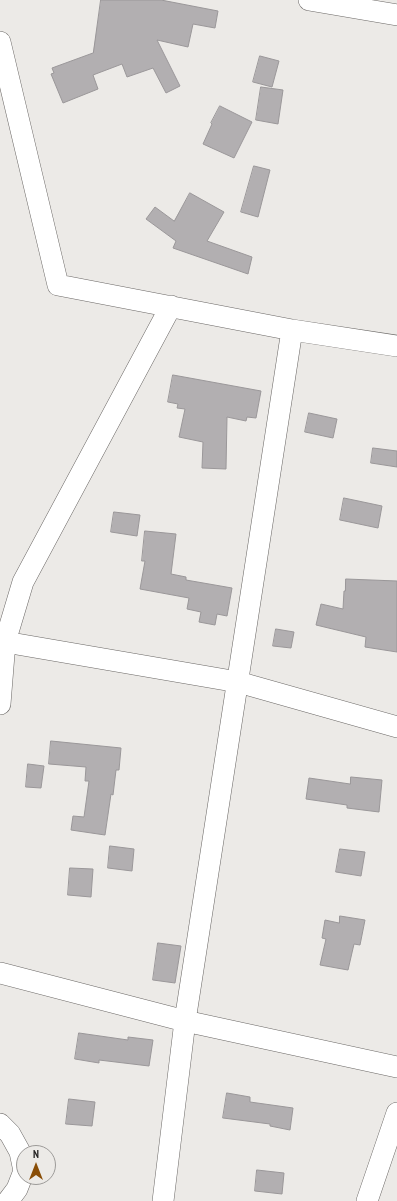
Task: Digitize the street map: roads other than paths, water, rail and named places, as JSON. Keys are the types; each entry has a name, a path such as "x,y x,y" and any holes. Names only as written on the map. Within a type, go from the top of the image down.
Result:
{"street":[{"path":"309,0 397,15"},
{"path":"0,42 58,285 292,330 397,346"},
{"path":"0,704 5,642 23,582 172,306"},
{"path":"163,1201 184,1021 292,330"},
{"path":"5,642 238,682 397,727"},
{"path":"0,973 184,1021 397,1067"},
{"path":"367,1201 397,1113"},
{"path":"0,1124 10,1134 20,1152 24,1171 17,1189 8,1201"}]}
